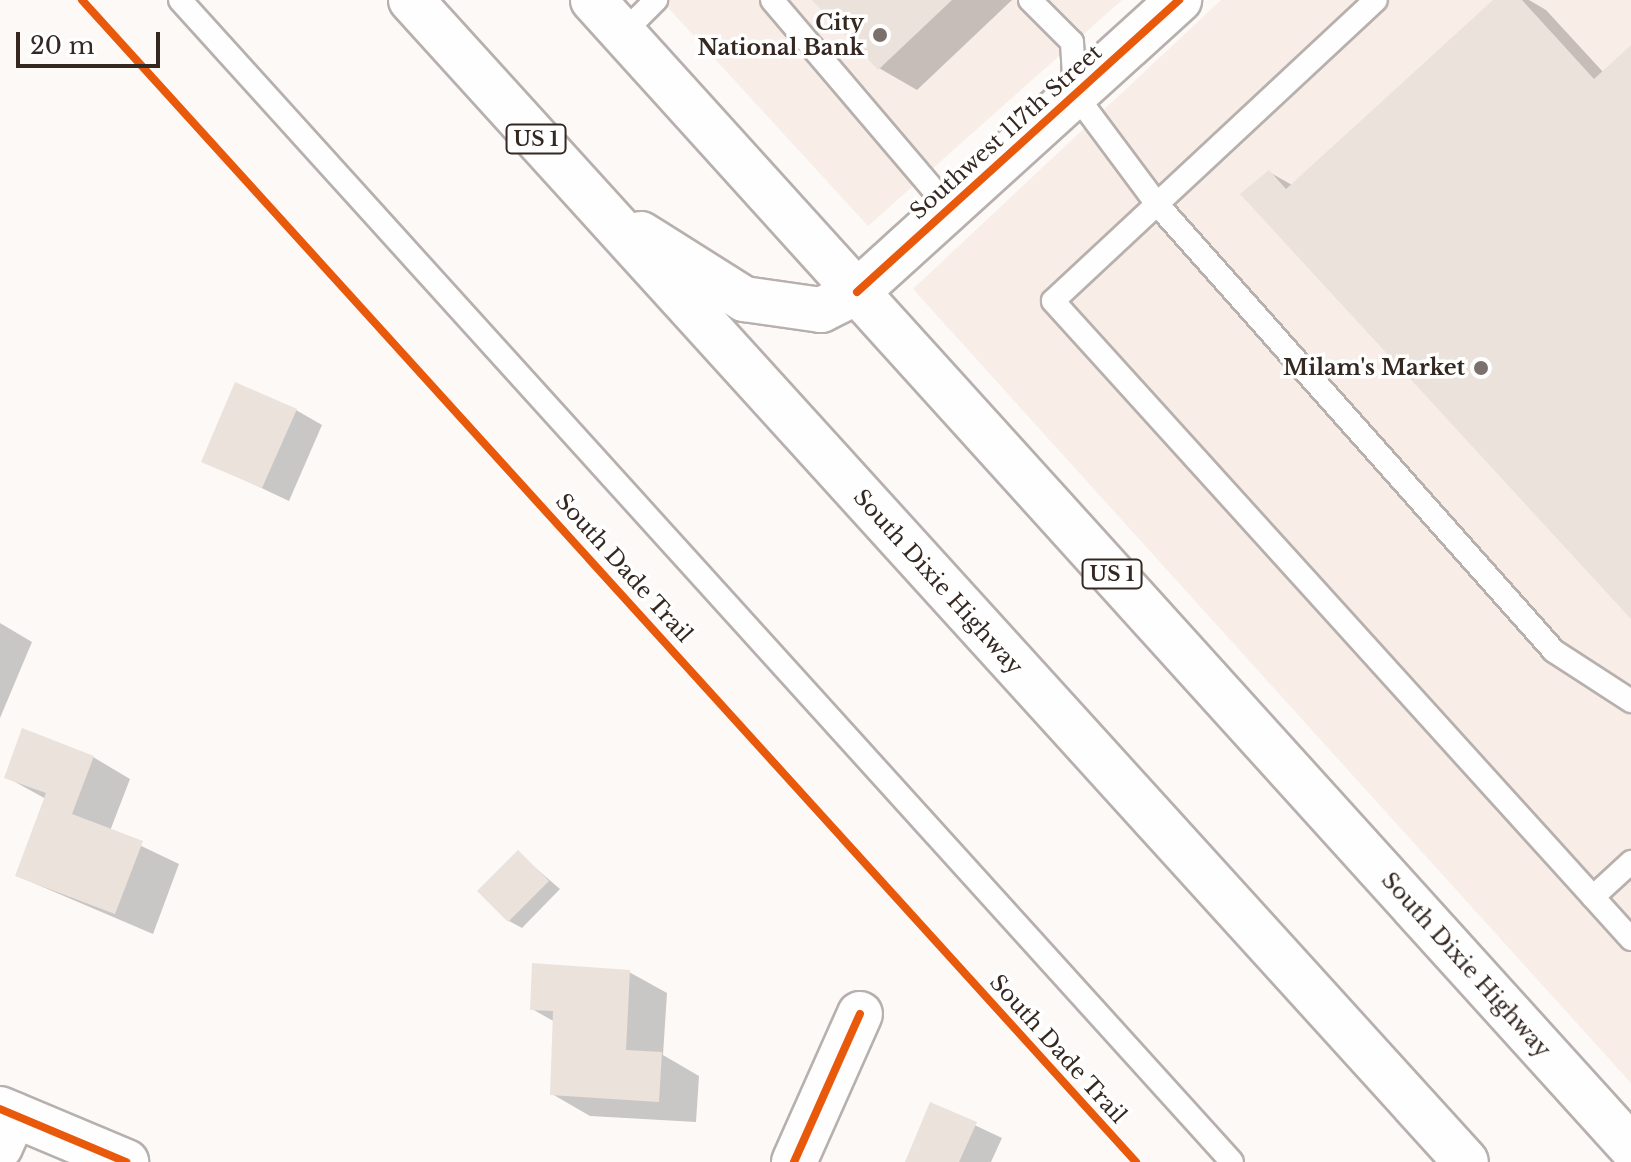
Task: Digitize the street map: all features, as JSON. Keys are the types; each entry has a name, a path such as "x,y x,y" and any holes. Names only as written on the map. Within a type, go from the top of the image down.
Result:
{"main road":[{"name":"South Dixie Highway","path":"411,0 1466,1162"},
{"name":"South Dixie Highway","path":"593,0 1631,1147"},
{"name":"Southwest 117th Street","path":"595,205 744,299 821,310 857,292 1179,0"},
{"path":"794,1162 860,1014"},
{"path":"5,1124 126,1162"}],"lane":[{"path":"180,0 1232,1162"},
{"path":"623,33 656,0"},
{"path":"772,0 949,208"},
{"path":"1030,0 1072,42 1075,94 1157,204 1554,651 1631,701"},
{"path":"1376,0 1053,301 1631,939"},
{"path":"1593,897 1631,862"}],"shaded area":[{"path":"661,0 1122,0 868,226"},
{"path":"1221,0 1631,0 1631,1083 913,289"}],"building":[{"name":"City National Bank","path":"812,0 952,0 878,70"},
{"path":"1493,0 1522,0 1594,79 1631,45 1631,619 1240,194 1269,170 1286,189"},
{"path":"235,382 297,409 262,488 201,462"},
{"path":"22,728 94,756 72,814 143,841 115,914 15,876 46,793 4,778"},
{"path":"518,850 549,881 508,922 477,891"},
{"path":"532,963 630,970 626,1050 662,1052 659,1102 550,1095 553,1011 530,1010"},
{"path":"930,1102 977,1122 959,1162 905,1162"}],"cycle path":[{"name":"South Dade Trail","path":"82,0 1136,1162"},
{"path":"857,292 1179,0"},
{"path":"794,1162 860,1014"},
{"path":"0,1109 126,1162"}],"place":[{"name":"City National Bank","path":"880,35"},
{"name":"Milam's Market","path":"1481,368"}]}
